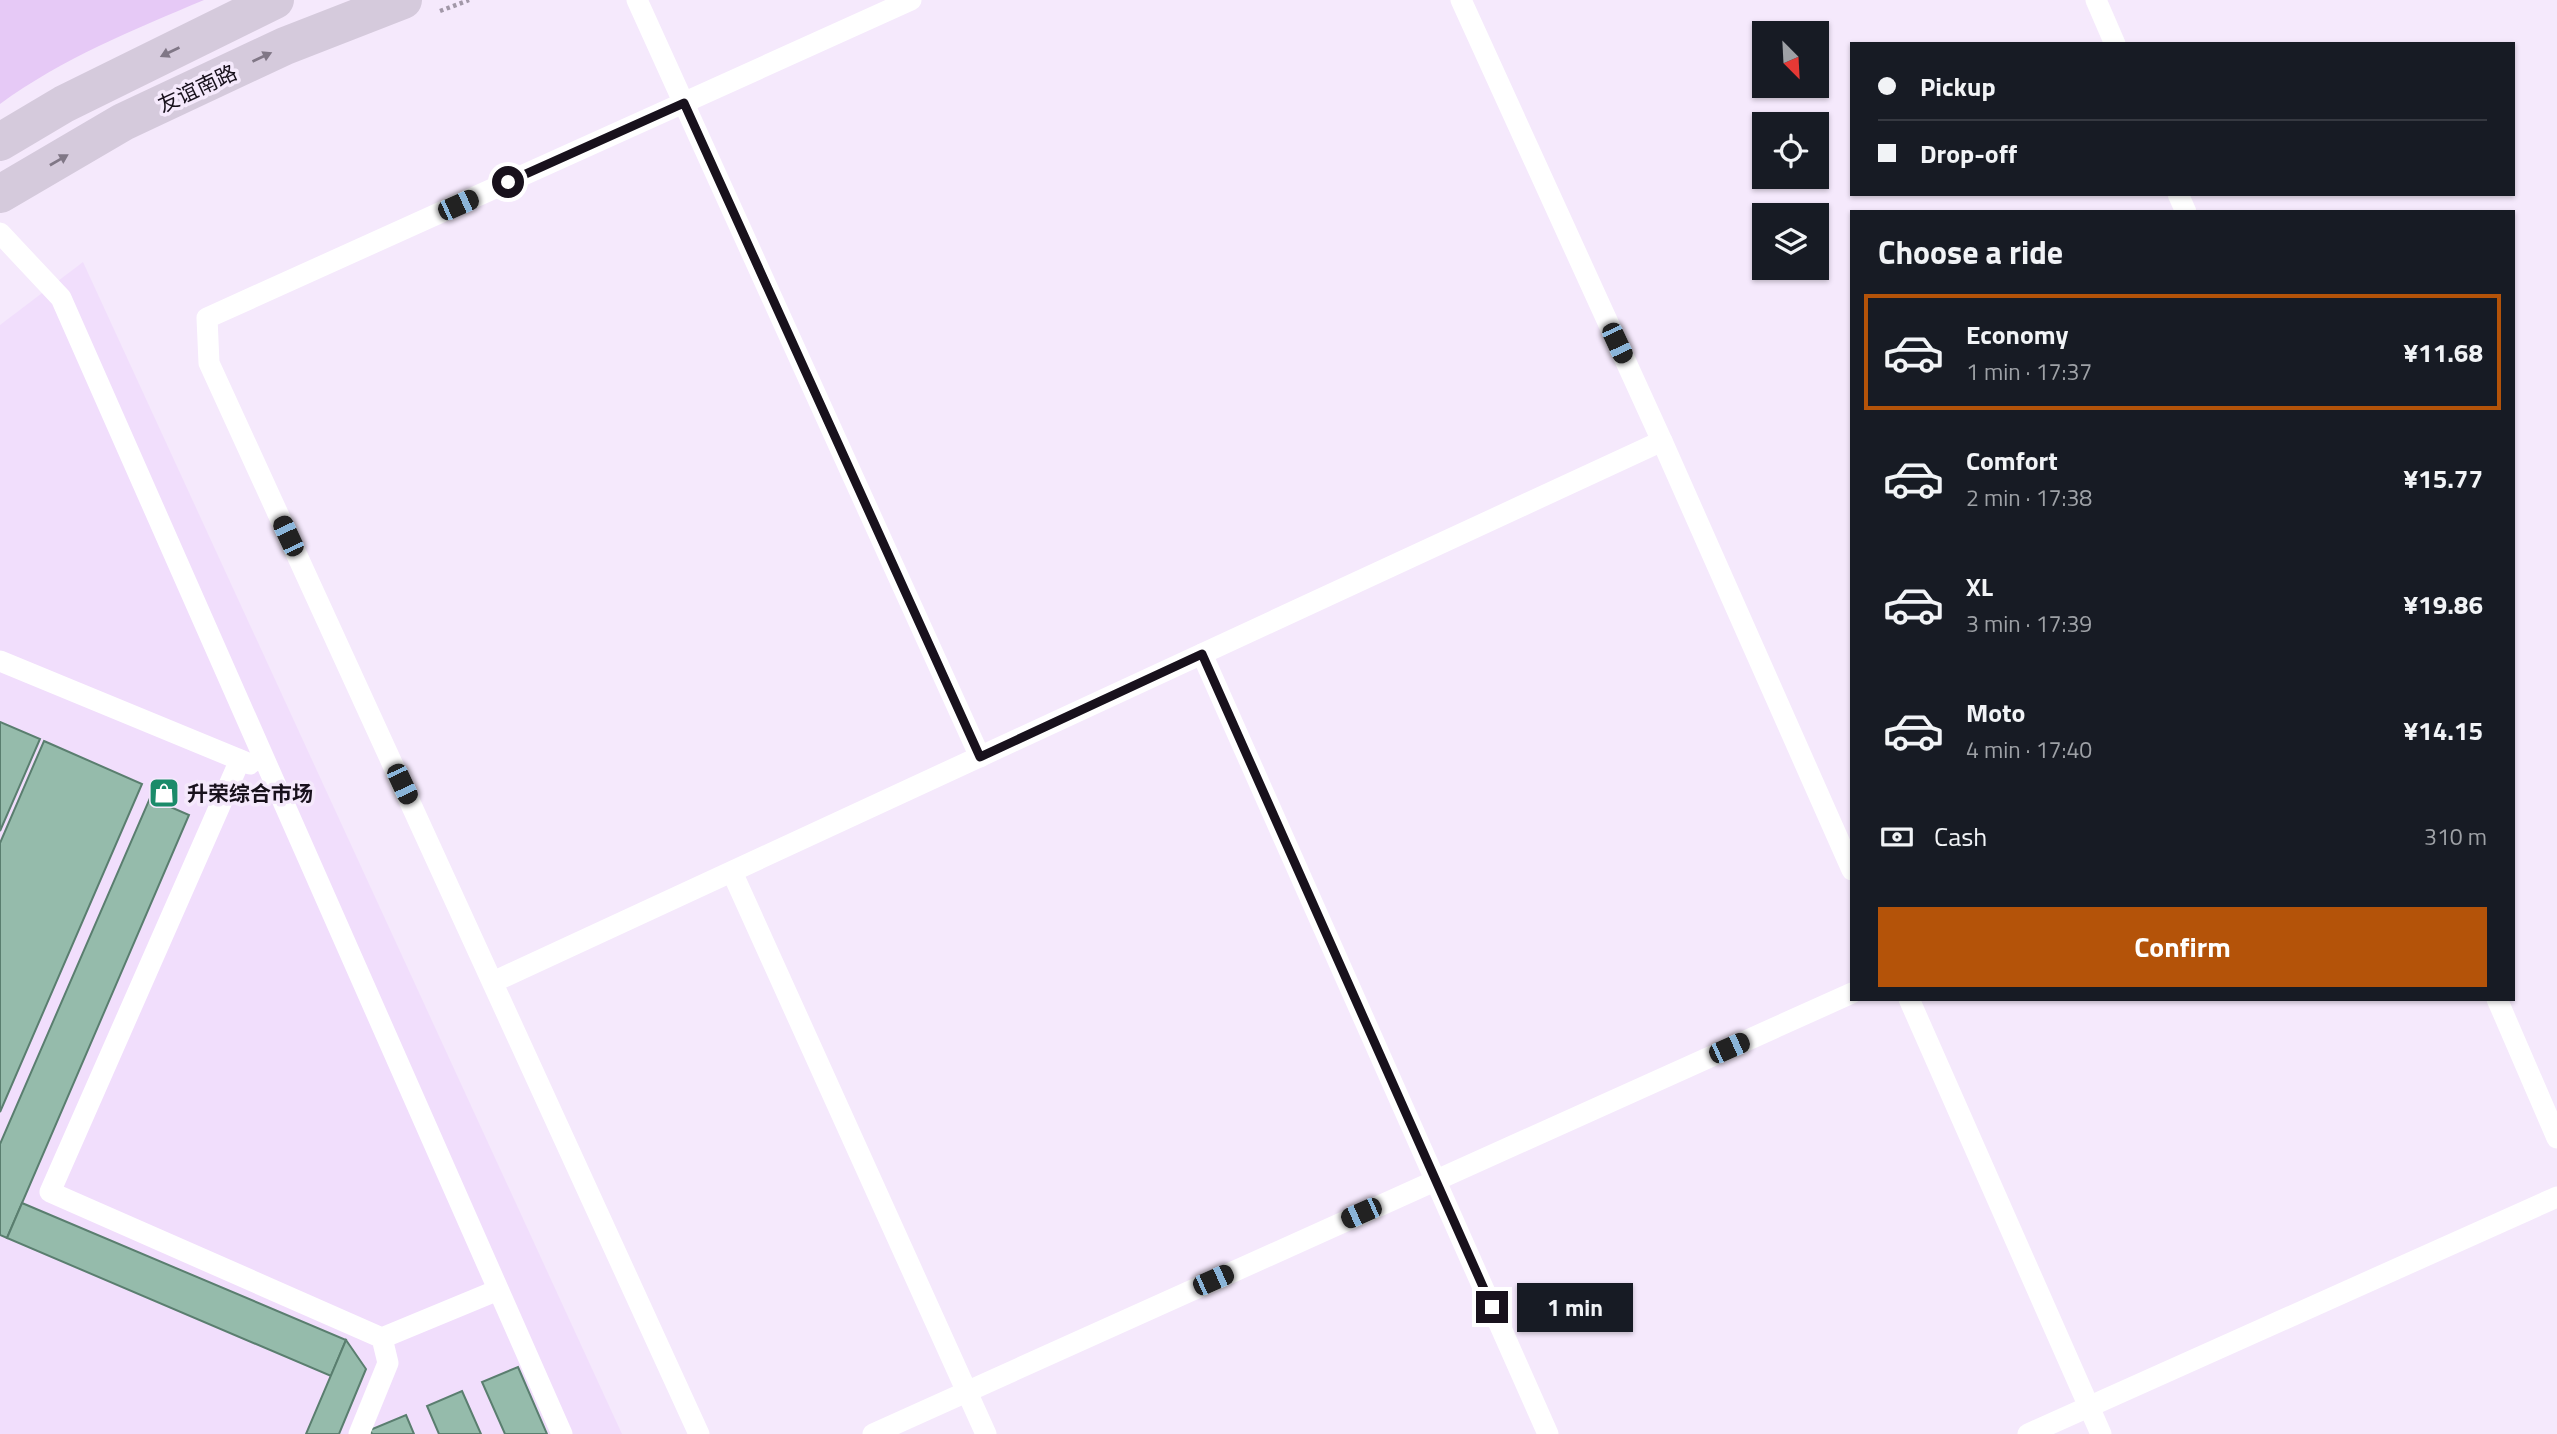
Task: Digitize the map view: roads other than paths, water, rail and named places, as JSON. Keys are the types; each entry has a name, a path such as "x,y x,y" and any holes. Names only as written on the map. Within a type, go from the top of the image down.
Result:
{"main road":[{"name":"友谊南路","path":"0,142 64,104 275,0"},
{"name":"友谊南路","path":"0,194 123,122 285,46 403,0"}],"lane":[{"path":"637,0 980,757"},
{"path":"699,1434 209,363 207,318 911,0"},
{"path":"1461,0 1662,441 1850,865"},
{"path":"2096,0 2114,42"},
{"path":"0,233 61,298 562,1434"},
{"path":"493,982 1662,441"},
{"path":"1202,654 1548,1434"},
{"path":"0,661 270,772"},
{"path":"240,760 50,1192 382,1338 498,1290"},
{"path":"732,872 986,1434"},
{"path":"873,1434 1850,994"},
{"path":"1910,1001 2101,1434"},
{"path":"2498,1001 2557,1138"},
{"path":"2028,1434 2557,1197"},
{"path":"359,1434 387,1363 382,1338"}],"place":[{"name":"升荣综合市场","path":"164,793"}]}
